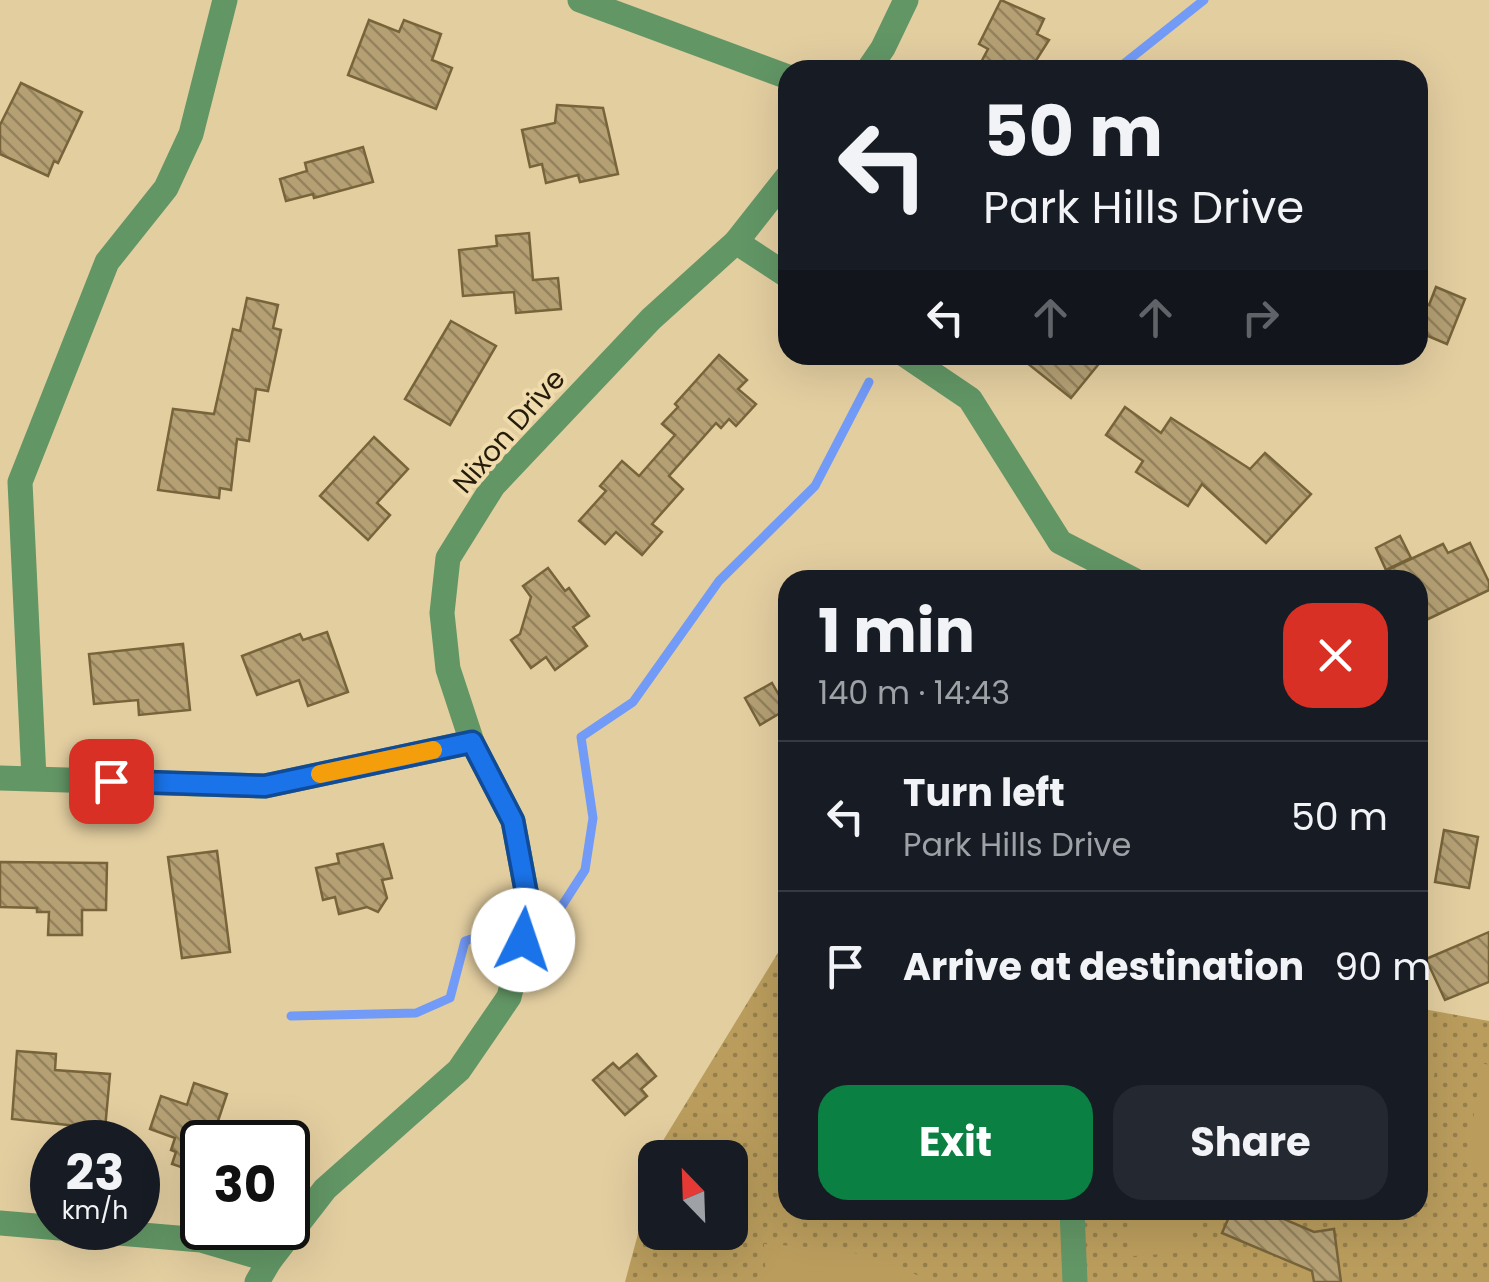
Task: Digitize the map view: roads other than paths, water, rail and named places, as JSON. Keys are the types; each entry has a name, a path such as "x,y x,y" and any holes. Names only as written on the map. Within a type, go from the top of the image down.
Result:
{"street":[{"path":"34,778 20,482 107,262 166,188 191,134 226,0"},
{"path":"580,0 778,73"},
{"path":"875,60 906,0"},
{"name":"Nixon Drive","path":"264,1271 326,1189 459,1070 509,997 530,912 513,821 472,742 448,670 442,613 448,558 493,486 651,319 736,242 778,189"},
{"path":"736,242 778,269"},
{"path":"920,365 970,399 1060,542 1115,570"},
{"path":"0,778 265,786 472,742"},
{"path":"1072,1220 1075,1282"},
{"path":"0,1223 201,1240 264,1271"}],"waterway":[{"path":"1129,60 1204,0"},
{"path":"552,914 558,912 585,870 593,818 581,737 633,702 719,581 815,486 869,382"},
{"path":"291,1016 416,1013 450,998 465,941 503,929"}]}
